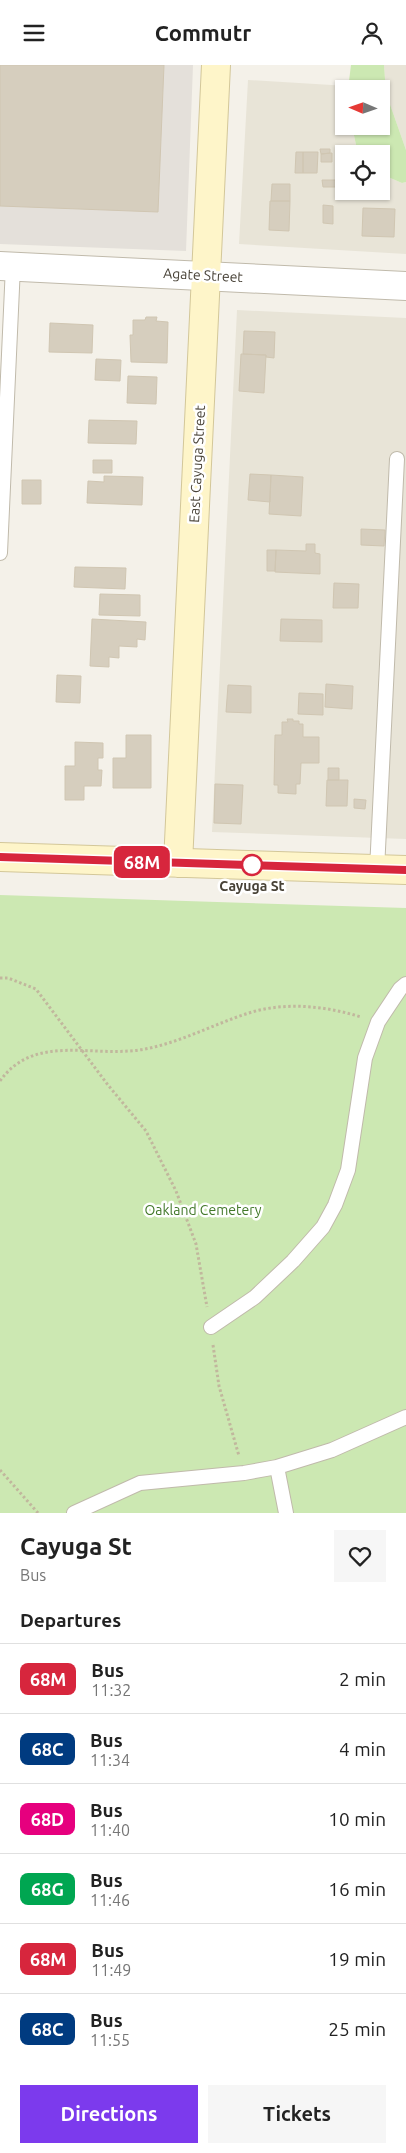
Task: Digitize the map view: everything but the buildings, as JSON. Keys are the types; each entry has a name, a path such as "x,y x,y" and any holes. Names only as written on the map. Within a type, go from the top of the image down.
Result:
{"street":[{"name":"East Cayuga Street","path":"178,863 216,65"},
{"name":"Agate Street","path":"6,266 406,286"},
{"path":"0,857 406,871"}],"lane":[{"path":"0,553 6,266"},
{"path":"377,869 397,459"},
{"path":"211,1327 255,1297 293,1261 323,1227 335,1205 348,1170 365,1058 378,1022 400,989 406,984"},
{"path":"74,1513 140,1483 244,1473 277,1467 332,1450 406,1417"},
{"path":"277,1467 286,1513"}],"path":[{"path":"0,978 8,978 36,989 146,1131 176,1191 196,1244 211,1327 218,1386 244,1473"},
{"path":"0,1081 6,1073 25,1057 56,1050 118,1053 146,1049 254,1012 297,1006 336,1009 378,1022"},
{"path":"0,1470 38,1513"}],"shaded area":[{"path":"0,65 193,65 186,251 0,244"},
{"path":"384,65 406,65 406,150 390,104 390,80 385,80"},
{"path":"248,80 335,85 335,135 354,135 356,145 335,145 335,200 390,200 390,178 402,183 406,182 406,254 239,244"},
{"path":"237,310 406,318 406,839 212,832"}],"green space":[{"path":"351,65 384,65 385,80 349,80"},
{"path":"390,104 406,150 406,182 402,183 390,178 390,145 356,145 354,135 390,135"},
{"name":"Oakland Cemetery","path":"0,895 406,908 406,1513 0,1513"}],"bus line":[{"name":"68M","path":"0,857 406,870"}],"place":[{"name":"Cayuga St","path":"252,865"}]}
